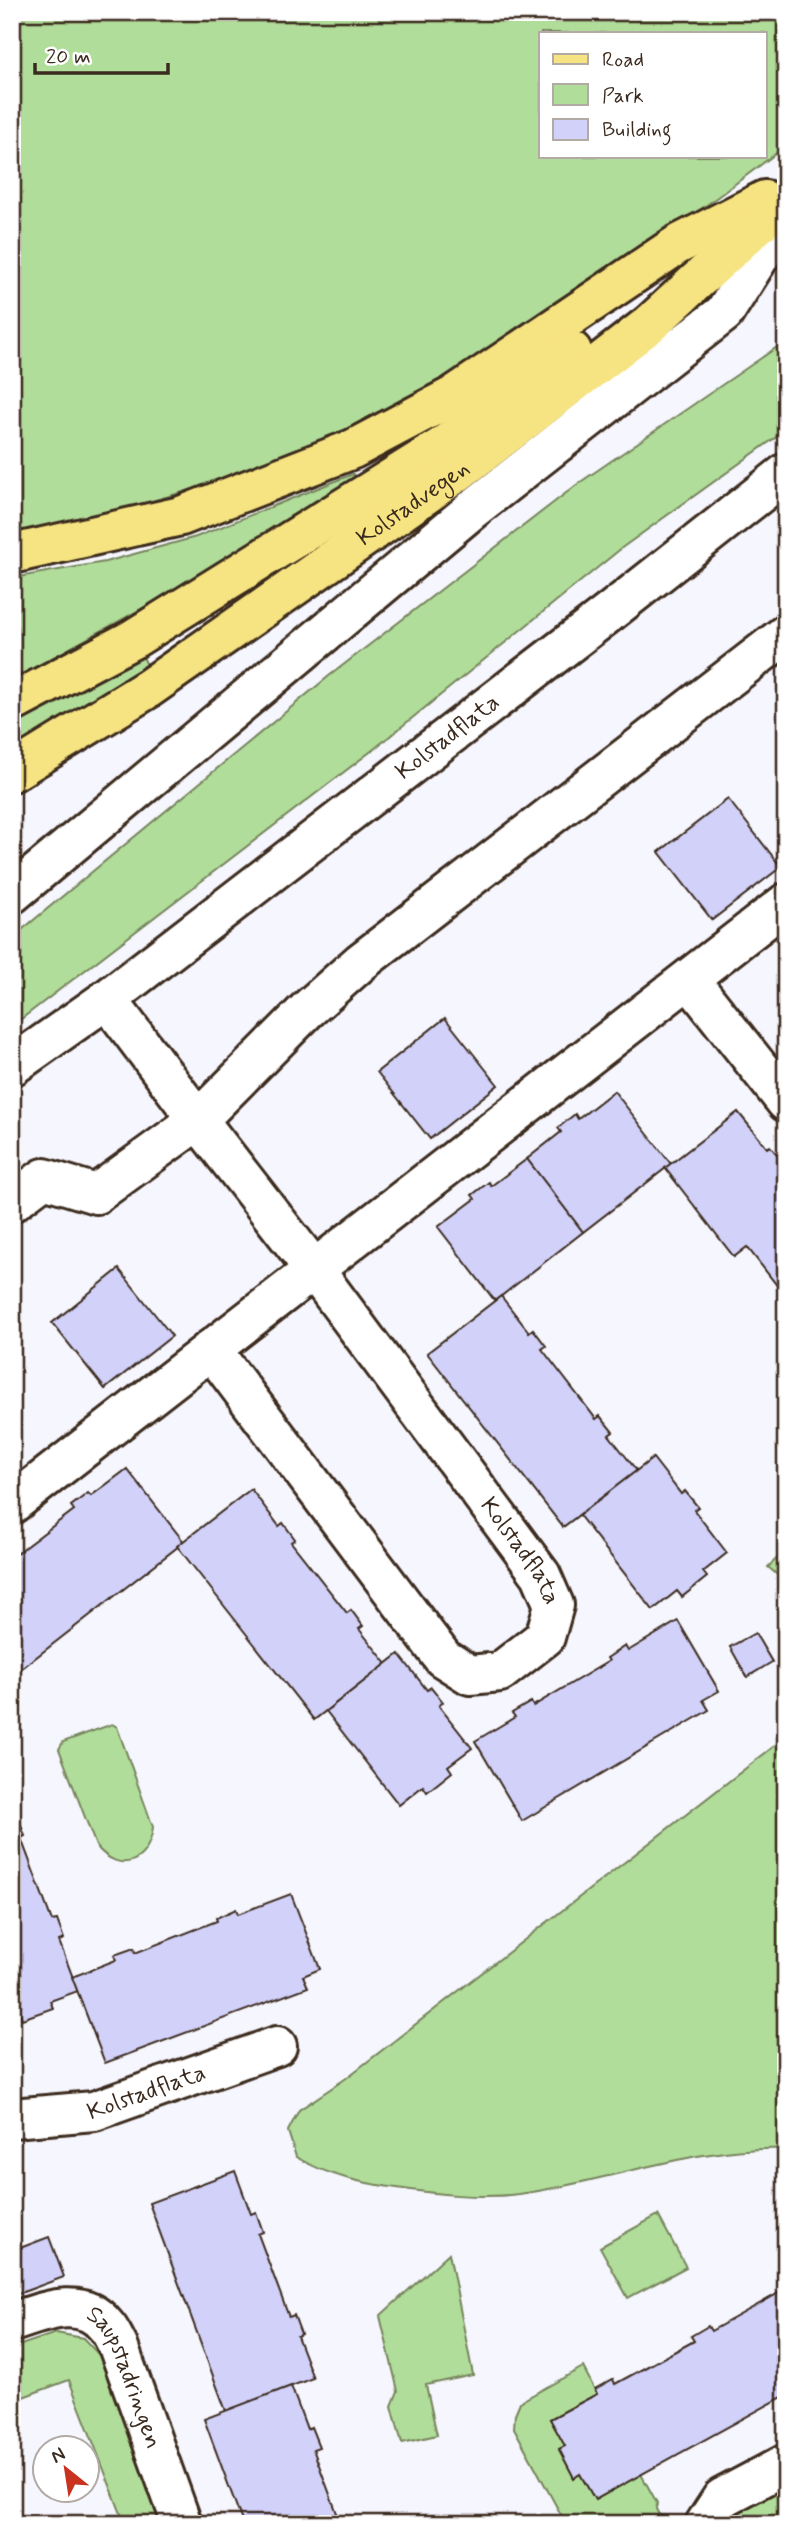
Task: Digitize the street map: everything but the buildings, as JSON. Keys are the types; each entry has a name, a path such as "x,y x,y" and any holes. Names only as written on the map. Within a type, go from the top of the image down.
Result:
{"main road":[{"path":"12,554 181,516 353,449 453,396 677,245 786,189"},
{"name":"Kolstadvegen","path":"12,703 133,639 440,448 786,197"},
{"name":"Kolstadvegen","path":"12,772 149,688 458,472 650,324 786,197"}],"street":[{"path":"724,313 786,215"},
{"path":"12,894 474,509 724,313 786,268"},
{"name":"Kolstadflata","path":"12,1066 107,999 610,612 786,473"},
{"path":"12,1202 44,1178 96,1194 198,1120 307,1010 361,962 786,634"},
{"path":"12,1504 786,903"},
{"path":"689,979 786,1102"},
{"name":"Kolstadflata","path":"107,999 313,1268 541,1575 554,1605 545,1637 500,1672 470,1675 443,1658 211,1349"},
{"name":"Kolstadflata","path":"12,2118 94,2111 276,2046"},
{"name":"Saupstadringen","path":"12,2322 51,2309 81,2308 106,2324 118,2346 182,2524"},
{"path":"705,2524 722,2498 786,2464"}],"green space":[{"path":"12,12 786,12 786,146 708,204 513,340 368,421 218,482 75,523 12,534"},
{"path":"786,341 786,430 623,547 374,749 12,1026 12,938 329,676 579,483"},
{"path":"353,474 359,481 154,602 12,680 12,578 105,562 196,537"},
{"path":"143,657 147,665 12,751 12,723"},
{"path":"786,1550 786,1582 768,1567"},
{"path":"112,1724 117,1727 153,1827 146,1849 132,1861 124,1862 105,1855 96,1846 59,1749 63,1742"},
{"path":"786,1737 786,2149 752,2149 685,2158 552,2188 489,2196 442,2194 371,2184 333,2174 296,2157 288,2131 299,2110 345,2079"},
{"path":"658,2215 686,2267 628,2298 600,2247"},
{"path":"449,2253 473,2375 426,2385 437,2435 402,2443 392,2406 398,2391 380,2316"},
{"path":"56,2333 83,2338 102,2358 165,2524 125,2524 102,2465 102,2434 90,2434 69,2380 12,2401 12,2348"},
{"path":"583,2367 597,2394 550,2419 565,2446 559,2450 574,2477 580,2474 595,2500 641,2474 657,2503 656,2509 664,2524 566,2524 514,2428 515,2414 520,2402"},
{"path":"786,2486 786,2524 729,2524 734,2515"}]}
